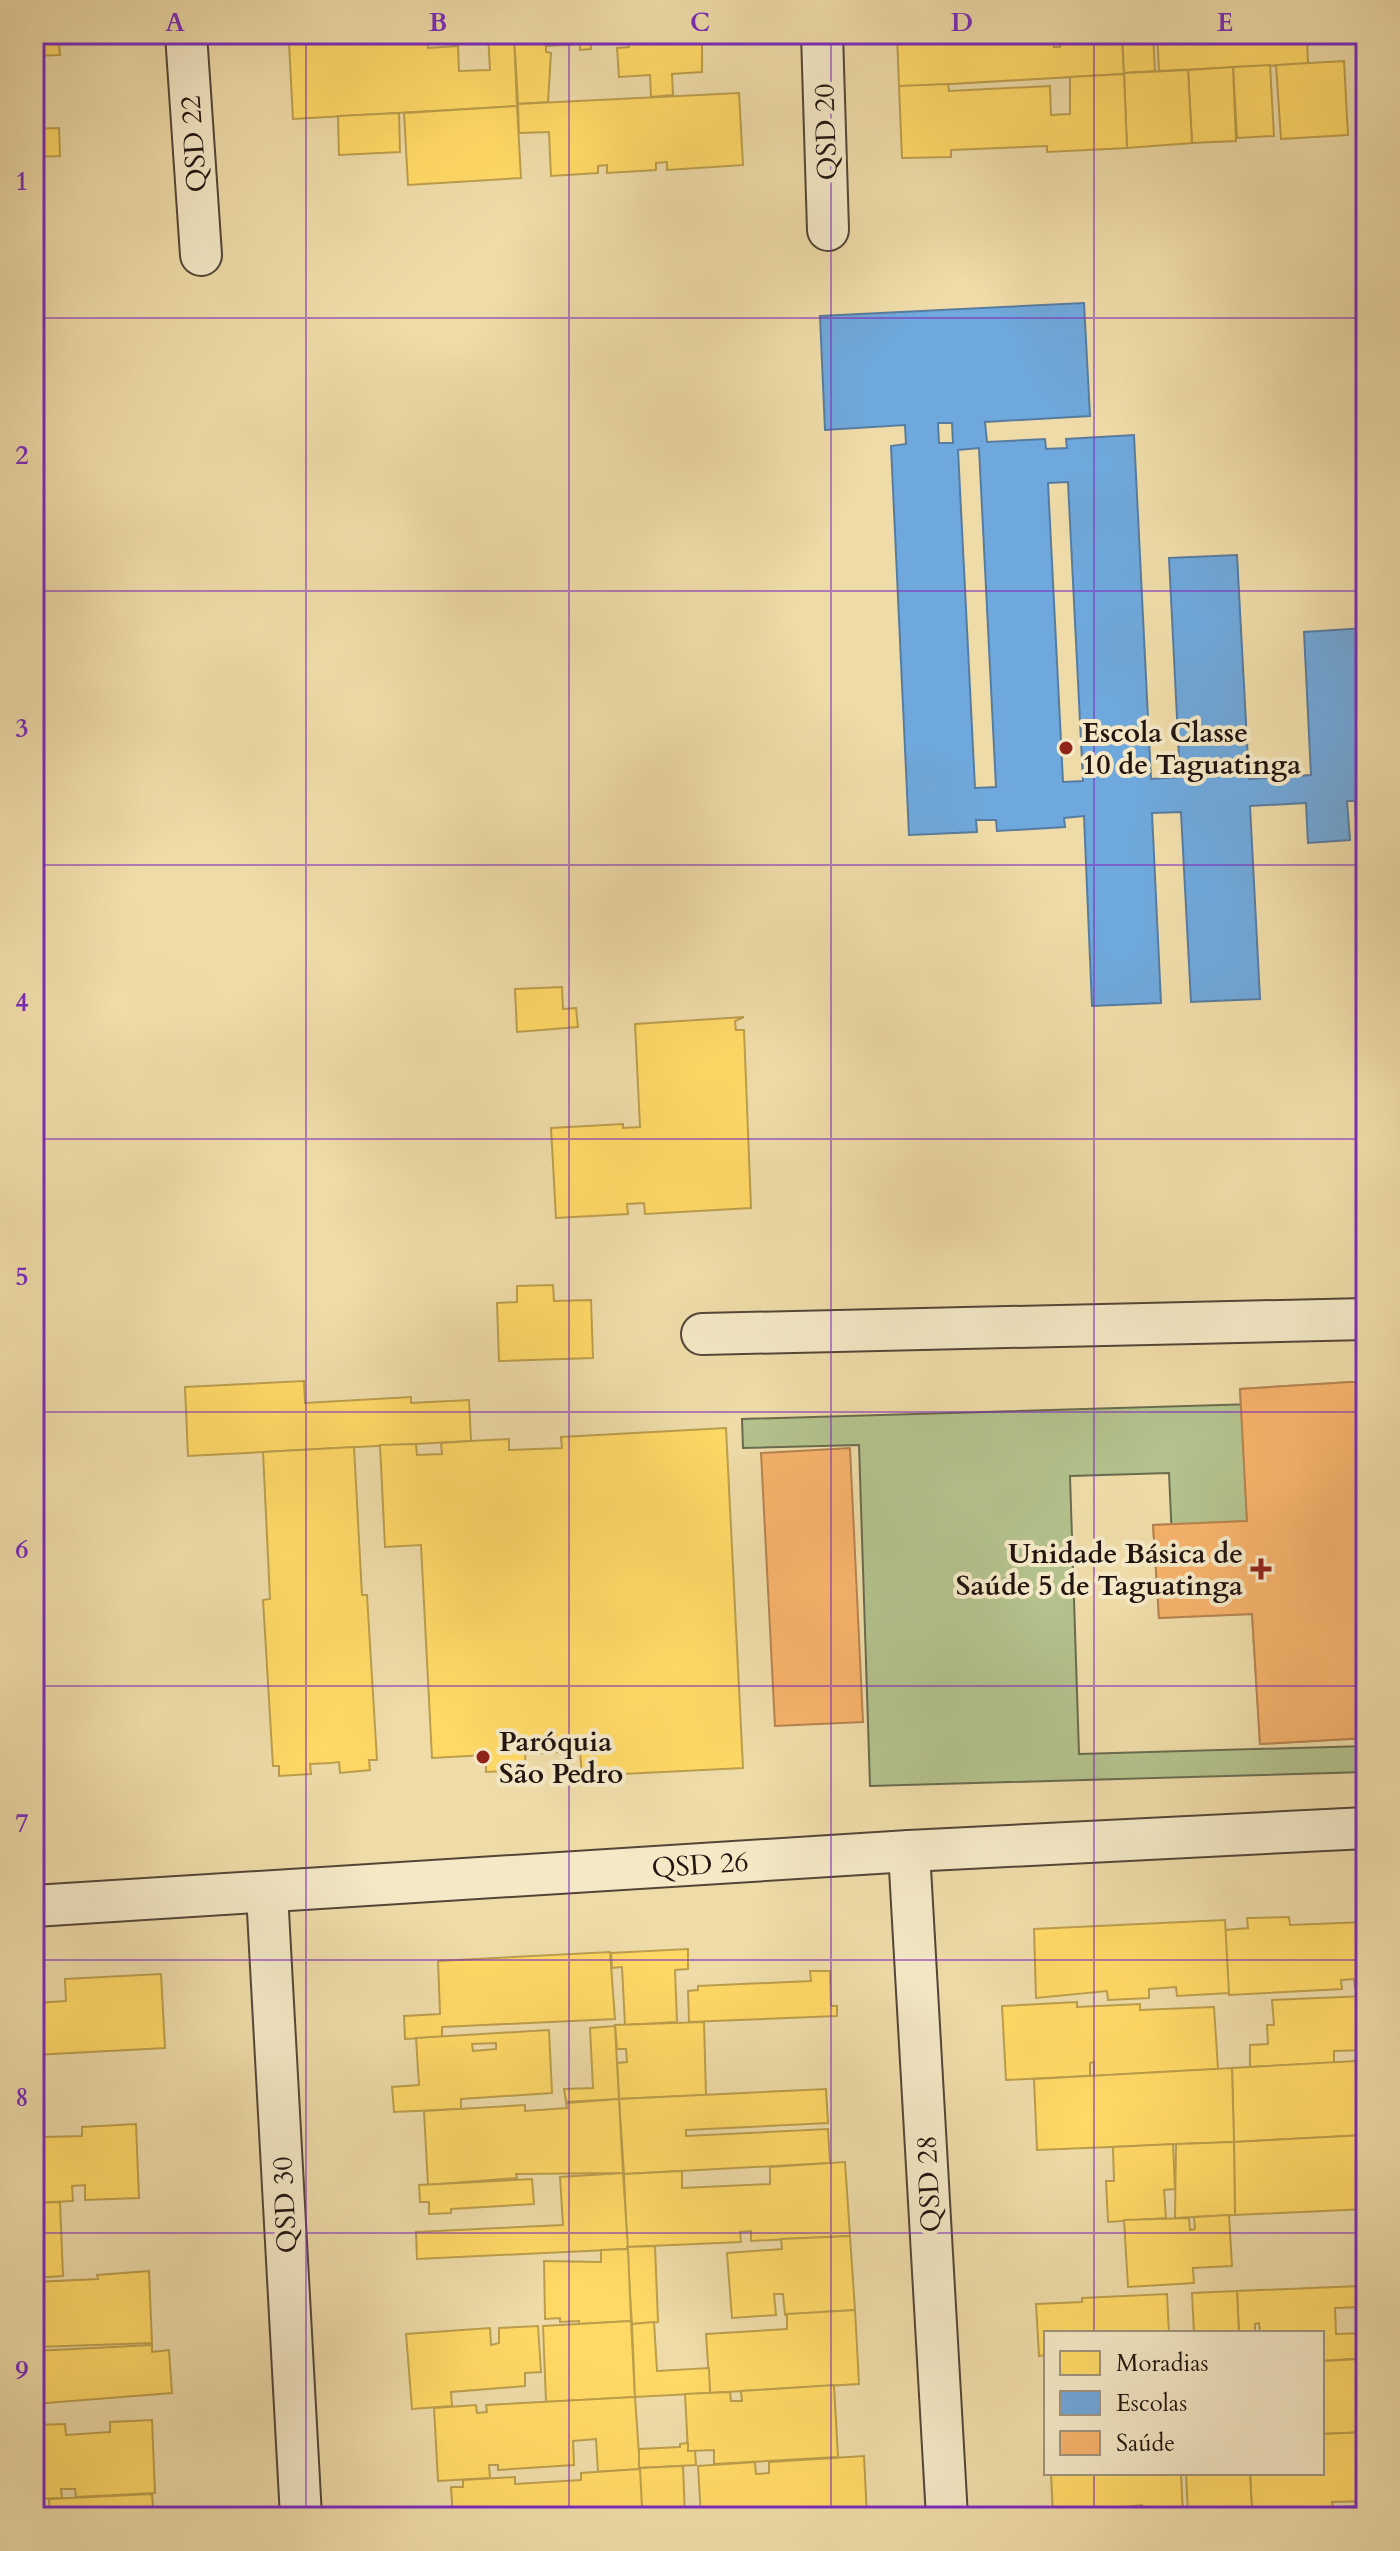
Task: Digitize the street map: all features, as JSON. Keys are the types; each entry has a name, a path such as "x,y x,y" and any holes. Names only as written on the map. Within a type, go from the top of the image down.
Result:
{"street":[{"name":"QSD 22","path":"186,34 201,255"},
{"name":"QSD 20","path":"822,34 828,230"},
{"path":"702,1334 1366,1319"},
{"name":"QSD 26","path":"34,1906 909,1851 1366,1828"},
{"name":"QSD 28","path":"909,1851 947,2517"},
{"name":"QSD 30","path":"267,1893 301,2517"}],"green space":[{"path":"1254,1404 1258,1537 1172,1539 1169,1473 1070,1476 1079,1754 1366,1746 1366,1772 870,1786 859,1445 743,1448 742,1419"}],"building: Moradias":[{"path":"34,34 58,34 60,55 34,56"},
{"path":"289,34 467,34 289,43"},
{"path":"488,34 514,34 517,106 293,119 289,43 413,37 413,44 427,43 428,48 458,46 459,71 490,70"},
{"path":"514,34 590,34 591,49 580,50 580,44 546,46 546,52 551,53 548,102 518,104"},
{"path":"628,34 702,34 702,72 672,74 673,95 651,97 650,75 619,77 617,48 629,47"},
{"path":"897,34 1053,34 1054,47 1060,47 1060,34 1122,34 1124,74 899,87"},
{"path":"1122,34 1153,34 1155,71 1124,73"},
{"path":"1157,34 1320,36 1307,37 1308,64 1159,71"},
{"path":"1344,61 1348,135 1281,139 1276,65"},
{"path":"1270,65 1274,136 1237,138 1233,67"},
{"path":"1233,67 1236,141 1192,143 1188,70"},
{"path":"1188,70 1192,143 1127,148 1124,73"},
{"path":"1124,74 1127,148 1047,152 1047,146 951,150 951,157 902,158 899,86 948,84 949,91 1050,86 1051,115 1070,114 1070,77"},
{"path":"34,85 39,90 41,129 34,129"},
{"path":"739,93 743,165 667,170 667,162 656,163 656,170 607,173 607,165 598,166 598,173 551,176 549,132 519,133 518,104"},
{"path":"517,106 521,178 408,185 404,113"},
{"path":"399,113 400,152 339,155 338,116"},
{"path":"59,128 60,156 34,157 34,129"},
{"path":"562,987 563,1009 576,1008 578,1027 517,1032 515,989"},
{"path":"744,1017 735,1021 736,1030 744,1030 751,1208 645,1214 644,1203 627,1204 628,1214 556,1218 551,1128 623,1124 623,1128 640,1127 635,1024"},
{"path":"553,1285 554,1301 591,1300 593,1358 499,1361 497,1303 517,1302 517,1286"},
{"path":"304,1381 305,1403 411,1397 411,1403 469,1400 471,1441 188,1456 185,1387"},
{"name":"Unidade Básica de Saúde 5 de Taguatinga","path":"1366,1382 1366,1738 1260,1744 1252,1614 1159,1618 1153,1525 1247,1521 1240,1389","holes":["1309,1511 1314,1511 1316,1536 1311,1537"]},
{"path":"726,1428 743,1768 582,1776 580,1751 525,1754 526,1770 486,1772 486,1755 432,1758 421,1545 385,1547 380,1445 416,1444 417,1455 442,1454 441,1443 509,1439 509,1450 562,1448 561,1437"},
{"path":"354,1447 362,1595 367,1595 377,1760 369,1760 370,1770 340,1773 339,1762 310,1764 311,1774 279,1776 279,1766 273,1766 263,1600 270,1599 263,1452"},
{"path":"1366,1913 1366,1987 1355,1988 1354,1979 1341,1980 1342,1989 1229,1995 1225,1930 1248,1928 1247,1918 1289,1917 1290,1925 1365,1922"},
{"path":"1225,1920 1229,1993 1177,1996 1176,1987 1149,1989 1149,1998 1108,2000 1107,1991 1036,1998 1034,1929"},
{"path":"688,1949 688,1969 675,1970 677,2022 625,2025 622,1967 612,1968 611,1953"},
{"path":"610,1952 615,2019 442,2027 442,2037 405,2039 404,2016 440,2014 438,1961"},
{"path":"810,1971 830,1971 831,2006 837,2006 837,2016 689,2022 688,1991 698,1990 698,1986 811,1981"},
{"path":"161,1974 165,2048 34,2055 34,2003 66,2001 65,1979"},
{"path":"1366,1996 1366,2061 1365,2050 1334,2051 1334,2063 1250,2067 1250,2045 1268,2044 1267,2025 1274,2025 1272,2000"},
{"path":"1077,2002 1077,2007 1140,2004 1140,2010 1214,2007 1218,2069 1094,2076 1094,2062 1090,2063 1090,2076 1006,2080 1002,2006"},
{"path":"704,2022 706,2095 619,2099 617,2063 627,2062 626,2049 617,2049 615,2025"},
{"path":"615,2026 619,2099 566,2102 564,2089 593,2088 590,2028"},
{"path":"549,2030 552,2093 461,2099 461,2109 394,2112 392,2087 419,2085 416,2038","holes":["496,2043 496,2049 473,2051 472,2044"]},
{"path":"34,2055 40,2055 42,2128 34,2129"},
{"path":"1356,2061 1356,2078 1366,2077 1366,2135 1234,2142 1232,2068"},
{"path":"1232,2068 1234,2142 1037,2150 1034,2079"},
{"path":"826,2089 828,2123 686,2130 686,2136 828,2129 830,2163 624,2174 619,2099"},
{"path":"619,2099 623,2173 516,2174 517,2178 428,2185 424,2111 525,2105 525,2111 567,2108 566,2103"},
{"path":"136,2124 139,2198 85,2200 85,2185 72,2186 73,2201 34,2203 34,2129 44,2128 44,2137 82,2136 82,2127"},
{"path":"1366,2135 1366,2209 1235,2215 1234,2142"},
{"path":"1234,2142 1235,2215 1175,2218 1176,2144"},
{"path":"1173,2144 1175,2189 1164,2190 1166,2218 1108,2222 1106,2181 1114,2181 1113,2147"},
{"path":"845,2162 850,2236 751,2241 751,2231 740,2232 741,2242 627,2247 624,2174 682,2171 682,2188 770,2184 770,2167"},
{"path":"623,2173 628,2249 417,2259 416,2232 563,2225 560,2177"},
{"path":"532,2179 534,2204 451,2209 451,2213 429,2214 429,2202 420,2202 419,2185"},
{"path":"60,2202 63,2276 34,2278 34,2203"},
{"path":"1229,2215 1232,2266 1193,2268 1194,2283 1128,2287 1124,2220 1189,2218 1190,2230 1195,2229 1194,2217"},
{"path":"850,2236 855,2310 785,2315 783,2294 774,2294 776,2315 732,2318 727,2253 782,2249 781,2239"},
{"path":"655,2246 658,2322 632,2324 627,2247"},
{"path":"628,2249 631,2321 579,2324 579,2321 560,2322 560,2318 545,2319 544,2261 601,2262 601,2250"},
{"path":"149,2271 152,2343 37,2347 34,2282 98,2279 97,2275"},
{"path":"1360,2286 1361,2307 1335,2308 1336,2334 1363,2333 1362,2324 1366,2324 1366,2358 1324,2361 1324,2331 1260,2331 1259,2323 1255,2324 1255,2331 1239,2331 1237,2291"},
{"path":"1237,2291 1239,2331 1194,2331 1192,2293"},
{"path":"1167,2294 1169,2331 1044,2331 1044,2355 1039,2356 1036,2304 1082,2302 1082,2298"},
{"path":"855,2310 859,2384 710,2393 706,2334 787,2329 787,2314"},
{"path":"631,2321 635,2397 546,2402 543,2326"},
{"path":"654,2322 657,2371 709,2368 710,2393 635,2397 632,2324"},
{"path":"538,2326 541,2372 525,2373 525,2386 451,2392 452,2406 412,2409 406,2334 490,2328 491,2345 499,2343 499,2328"},
{"path":"152,2345 152,2352 169,2350 172,2393 34,2404 34,2351"},
{"path":"1360,2359 1361,2371 1366,2370 1366,2432 1324,2434 1324,2361"},
{"path":"834,2385 838,2457 714,2464 714,2450 688,2451 685,2394 730,2392 731,2401 742,2401 741,2391"},
{"path":"635,2397 640,2469 598,2472 596,2439 573,2441 574,2465 498,2470 498,2465 489,2465 490,2478 438,2481 434,2408 476,2405 477,2413 487,2412 486,2405"},
{"path":"152,2420 155,2493 76,2497 75,2489 61,2489 62,2498 34,2499 34,2425 65,2424 66,2435 110,2432 110,2422"},
{"path":"1366,2432 1366,2501 1332,2502 1333,2507 1328,2508 1252,2511 1250,2475 1324,2475 1324,2434"},
{"path":"688,2443 688,2451 695,2451 696,2465 639,2468 639,2449 680,2447 680,2444"},
{"path":"864,2456 867,2517 701,2517 698,2466 755,2462 756,2474 769,2473 769,2462"},
{"path":"683,2466 685,2517 642,2517 639,2468"},
{"path":"640,2469 642,2507 586,2511 587,2517 453,2517 451,2487 463,2487 463,2480 515,2477 515,2484 581,2480 581,2473"},
{"path":"1051,2475 1181,2475 1183,2515 1142,2517 1142,2505 1097,2510 1097,2517 1053,2517"},
{"path":"1186,2475 1250,2475 1252,2511 1188,2514"},
{"path":"152,2494 154,2517 50,2517 49,2499"},
{"path":"34,2499 39,2499 40,2517 34,2517"},
{"path":"1366,2505 1366,2517 1328,2517 1328,2508"},
{"path":"1303,2509 1303,2517 1253,2517 1252,2511"}],"building: Escolas":[{"path":"1084,303 1090,416 985,422 987,442 1045,439 1046,449 1067,448 1066,439 1134,435 1151,779 1180,777 1169,558 1237,555 1249,779 1311,775 1304,632 1366,628 1366,821 1356,821 1355,801 1347,801 1350,840 1308,843 1306,803 1250,806 1260,999 1191,1002 1181,812 1152,813 1161,1003 1092,1006 1084,816 1064,818 1065,827 997,831 996,820 976,820 977,832 909,835 891,446 906,444 905,425 825,430 820,316","holes":["938,423 952,423 953,443 939,443","979,448 996,787 975,788 958,450","1068,482 1083,781 1063,782 1048,483"]},
{"path":"1363,322 1366,322 1366,367 1365,367"}],"building: Saúde":[{"name":"Unidade Básica de Saúde 5 de Taguatinga","path":"1366,1382 1366,1738 1260,1744 1252,1614 1159,1618 1153,1525 1247,1521 1240,1389"},
{"path":"850,1448 863,1722 775,1726 761,1453"}],"place":[{"name":"Escola Classe 10 de Taguatinga","path":"1066,748"},
{"name":"Unidade Básica de Saúde 5 de Taguatinga","path":"1261,1569"},
{"name":"Paróquia São Pedro","path":"483,1757"}]}
